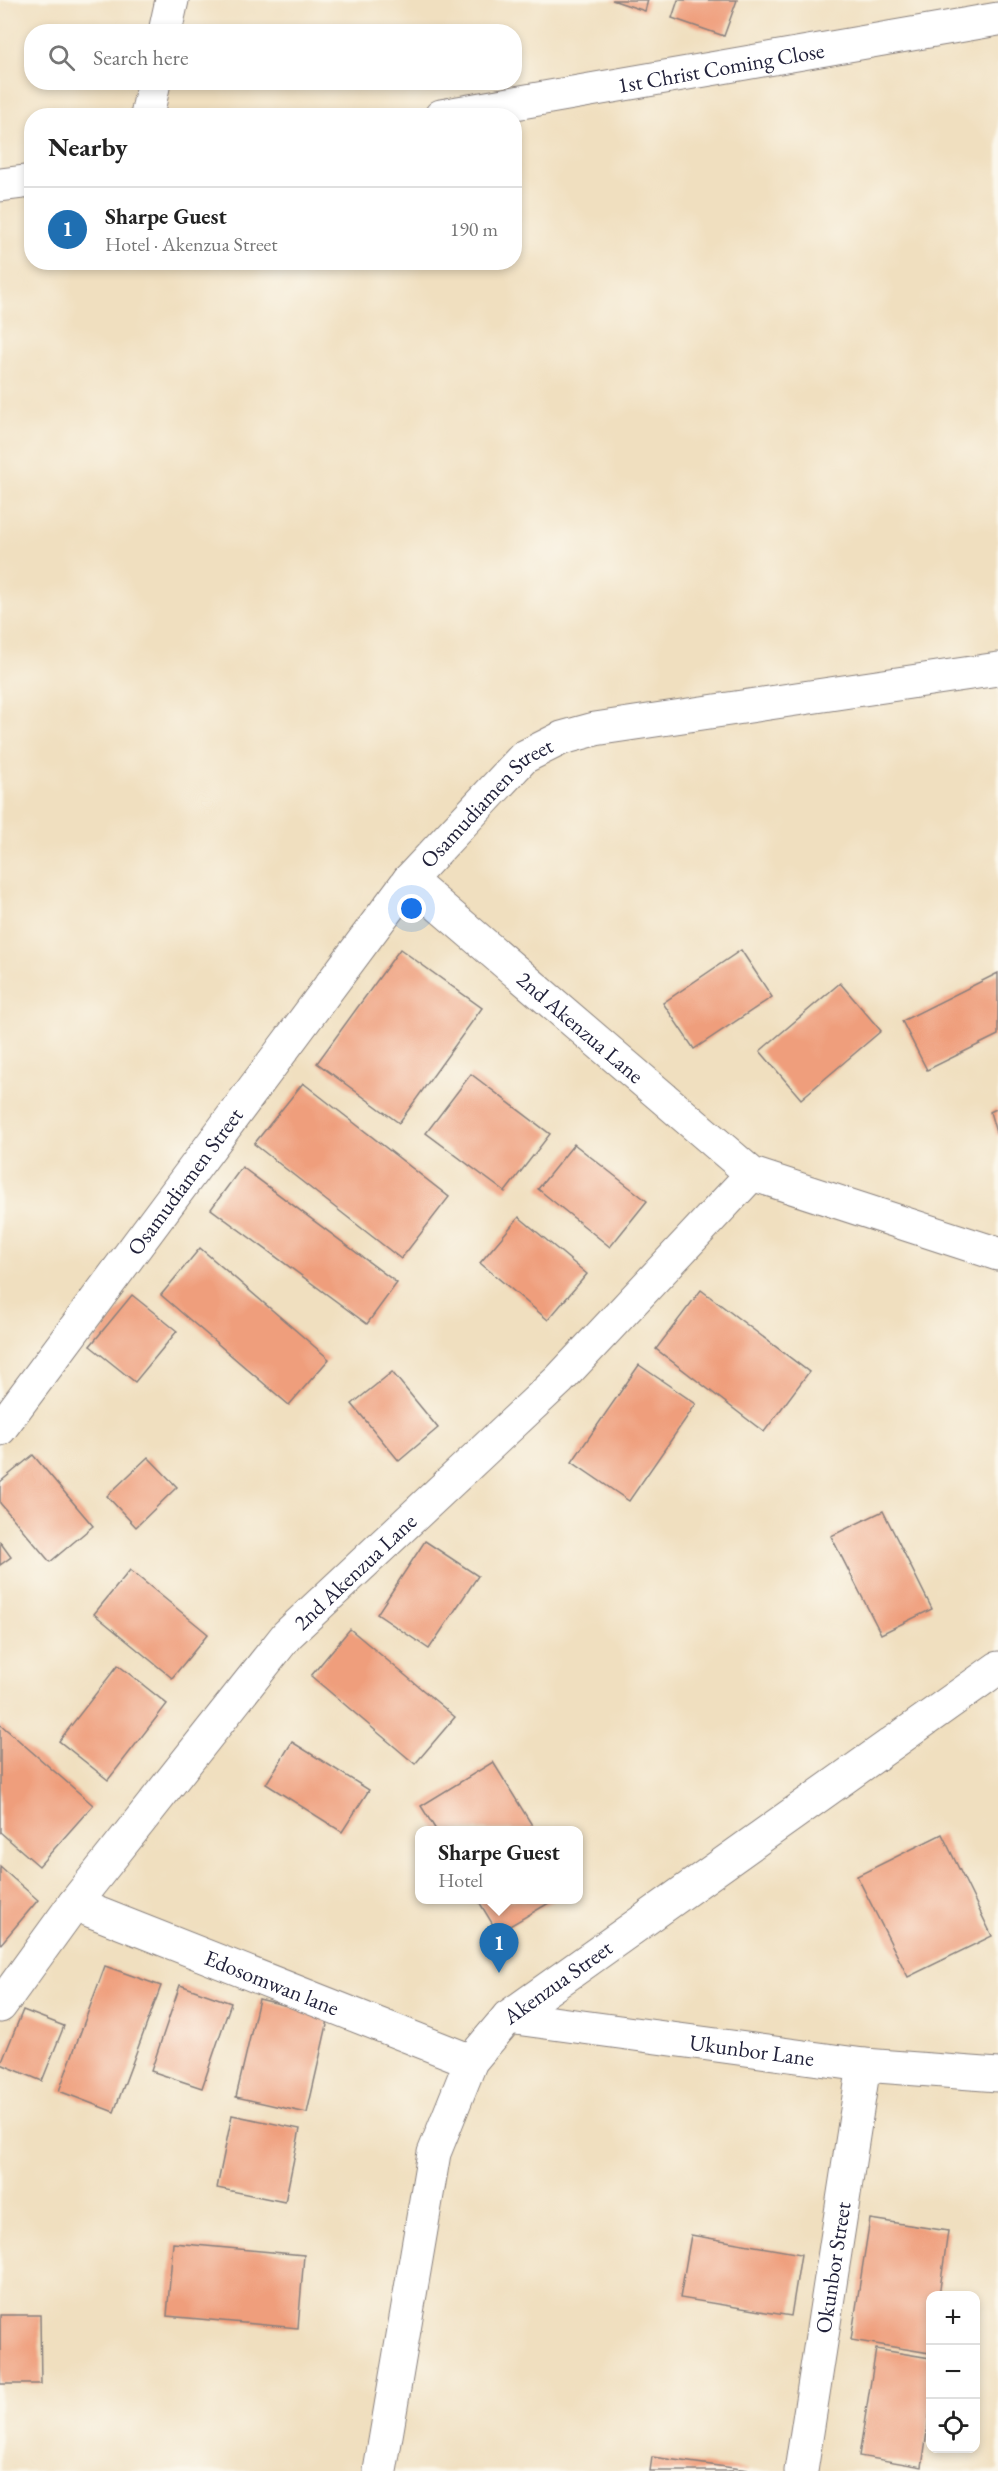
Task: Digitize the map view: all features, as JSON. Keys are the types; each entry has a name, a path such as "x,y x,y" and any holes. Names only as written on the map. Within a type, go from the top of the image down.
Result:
{"street":[{"path":"167,24 172,0"},
{"name":"1st Christ Coming Close","path":"487,108 998,19"},
{"path":"149,108 152,90"},
{"path":"0,185 24,182"},
{"name":"Osamudiamen Street","path":"0,1429 409,880 524,757 562,738 595,729 998,669"},
{"name":"2nd Akenzua Lane","path":"409,880 752,1174 998,1254"},
{"name":"2nd Akenzua Lane","path":"0,2006 74,1904 287,1635 559,1380 752,1174"},
{"name":"Akenzua Street","path":"380,2471 434,2153 471,2061 508,2017 998,1668"},
{"name":"Edosomwan lane","path":"74,1904 471,2061"},
{"name":"Ukunbor Lane","path":"508,2017 864,2066 998,2075"},
{"name":"Okunbor Street","path":"801,2471 864,2066"}],"building":[{"path":"612,0 648,0 645,11"},
{"path":"678,0 737,0 724,36 672,18"},
{"path":"400,949 482,1008 399,1123 317,1063"},
{"path":"741,950 772,997 694,1049 663,1003"},
{"path":"998,973 998,1035 927,1070 902,1021"},
{"path":"840,983 881,1031 801,1099 760,1051"},
{"path":"471,1074 550,1134 505,1192 426,1133"},
{"path":"303,1083 449,1197 401,1259 254,1144"},
{"path":"998,1108 998,1136 997,1136 990,1112"},
{"path":"574,1144 647,1201 610,1247 538,1189"},
{"path":"242,1167 397,1283 367,1324 211,1209"},
{"path":"519,1217 587,1274 548,1320 480,1263"},
{"path":"200,1248 329,1359 289,1405 161,1295"},
{"path":"701,1290 809,1372 764,1432 656,1349"},
{"path":"132,1295 177,1331 135,1382 90,1346"},
{"path":"639,1365 696,1404 629,1501 572,1462"},
{"path":"392,1372 438,1428 399,1461 352,1404"},
{"path":"33,1455 93,1526 50,1562 0,1503 0,1482"},
{"path":"148,1457 177,1487 136,1527 107,1496"},
{"path":"883,1511 932,1609 881,1634 831,1536"},
{"path":"425,1541 478,1576 429,1649 377,1614"},
{"path":"0,1542 11,1557 0,1565"},
{"path":"130,1570 208,1634 172,1678 94,1614"},
{"path":"350,1629 455,1717 415,1764 311,1676"},
{"path":"118,1665 167,1704 108,1780 59,1741"},
{"path":"0,1724 93,1805 39,1866 0,1832"},
{"path":"292,1742 369,1790 342,1832 266,1784"},
{"path":"493,1762 533,1826 434,1826 421,1806"},
{"path":"942,1834 992,1936 908,1977 857,1876"},
{"path":"0,1867 38,1900 0,1945"},
{"path":"480,1904 547,1904 498,1933"},
{"path":"105,1966 161,1986 114,2112 59,2091"},
{"path":"180,1985 231,2003 202,2088 151,2071"},
{"path":"259,1999 329,2016 307,2113 236,2097"},
{"path":"23,2010 64,2026 42,2081 1,2064"},
{"path":"232,2115 300,2129 285,2202 217,2188"},
{"path":"870,2219 948,2231 940,2291 926,2291 926,2352 851,2340"},
{"path":"691,2235 801,2254 791,2316 680,2298"},
{"path":"173,2243 304,2255 298,2328 167,2316"},
{"path":"0,2315 40,2315 41,2384 0,2384"},
{"path":"876,2349 926,2357 926,2439 922,2467 859,2456"},
{"path":"652,2457 748,2470 748,2471 650,2471"}],"place":[{"name":"Sharpe Guest","path":"499,1973"}]}
